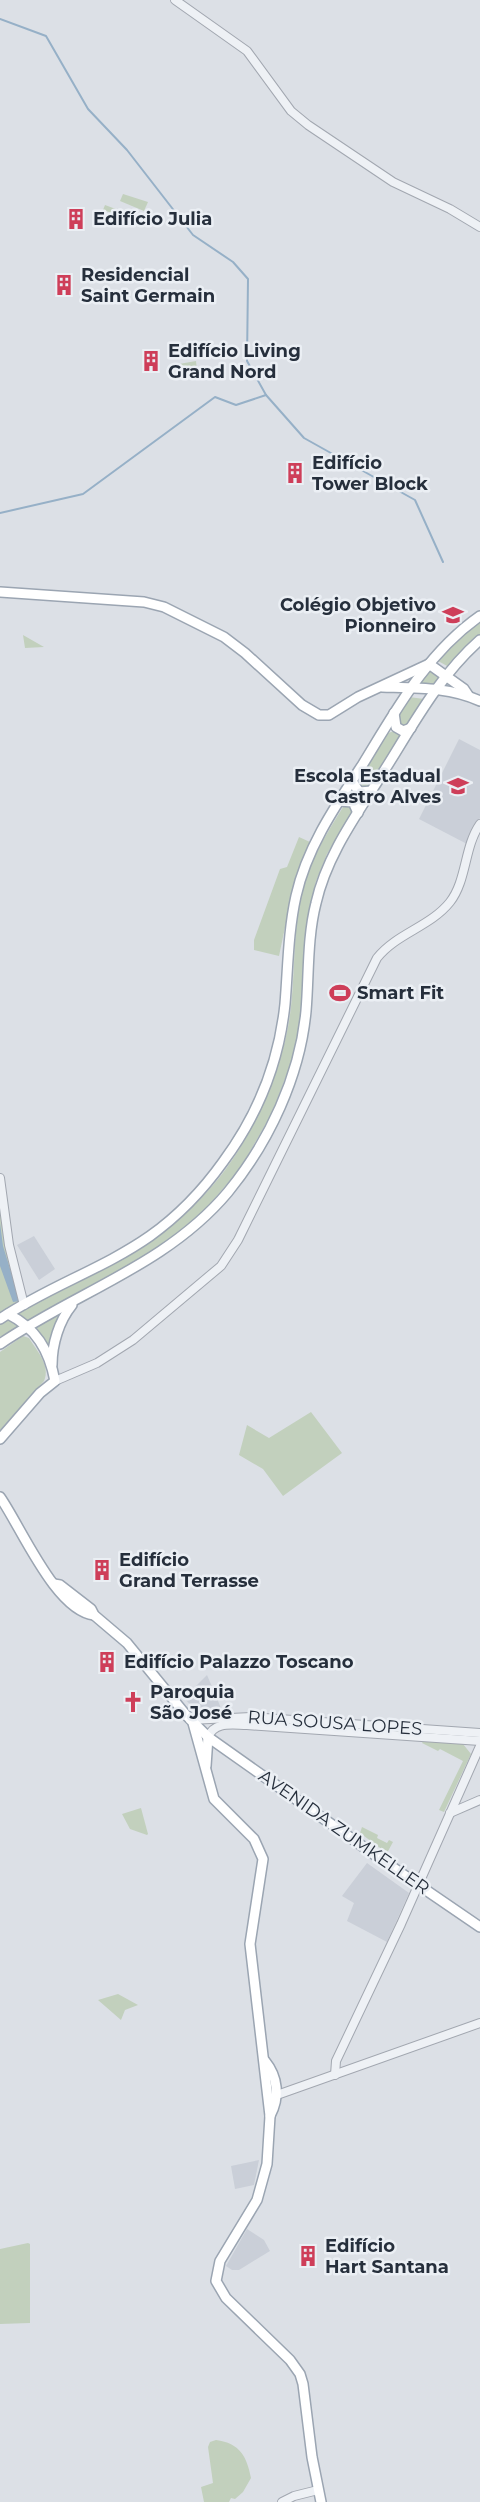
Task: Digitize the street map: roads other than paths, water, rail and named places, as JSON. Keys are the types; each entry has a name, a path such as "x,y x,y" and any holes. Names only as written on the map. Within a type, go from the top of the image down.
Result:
{"main road":[{"path":"0,592 144,602 164,607 235,644 302,705 319,714 328,715 358,697 429,664"},
{"path":"3,1315 118,1255 152,1234 195,1196 235,1145 262,1097 275,1058 285,1002 292,918 302,873 328,817 410,688 450,640 480,616"},
{"path":"0,1343 139,1266 186,1233 230,1190 255,1152 283,1099 301,1041 306,1013 312,925 319,890 336,849 436,688 480,640"},
{"path":"429,664 465,689 468,695"},
{"path":"380,687 436,688 468,695 480,701"},
{"path":"394,713 396,727 403,731 411,728"},
{"path":"352,781 359,792 372,790"},
{"path":"339,801 353,802 358,813"},
{"path":"52,1367 58,1331 66,1312 76,1300"},
{"path":"0,1439 40,1393 55,1381 52,1367 29,1326 24,1305"},
{"path":"3,1315 29,1326"},
{"name":"AVENIDA ZUMKELLER","path":"0,1497 56,1589 87,1614 94,1615 127,1643 208,1737 480,1927"},
{"path":"192,1721 216,1802 245,1828 262,1854 262,1872 250,1944 263,2059 277,2095 272,2105"},
{"path":"206,1771 208,1737"},
{"path":"269,2075 272,2105 263,2182 256,2200 220,2261 216,2281 222,2293 278,2347 300,2374 321,2502"}],"street":[{"path":"175,0 247,51 291,111 315,130 393,182 450,209 480,227"},
{"path":"55,1381 112,1355 221,1266 242,1231 284,1143 320,1076 366,975 388,945 432,919 450,902 480,824"},
{"path":"0,1178 9,1245 24,1305"},
{"name":"RUA SOUSA LOPES","path":"219,1722 251,1717 480,1733"},
{"name":"RUA SOUSA LOPES","path":"192,1721 480,1741"},
{"path":"208,1737 219,1722"},
{"path":"335,2075 336,2061 480,1746"},
{"path":"450,1813 480,1800"},
{"path":"277,2095 478,2025"},
{"path":"282,2502 294,2496 318,2490"}],"water":[{"path":"0,1223 3,1246 20,1301 13,1302 0,1266"}],"waterway":[{"path":"0,19 46,36 88,109 127,150 193,235 233,262 248,279 247,361 266,395 304,438 415,500 443,562"},
{"path":"0,513 83,494 215,397 236,405 266,395"}],"place":[{"name":"Edifício Julia","path":"76,219"},
{"name":"Residencial Saint Germain","path":"64,285"},
{"name":"Edifício Living Grand Nord","path":"151,361"},
{"name":"Edifício Tower Block","path":"295,473"},
{"name":"Colégio Objetivo Pionneiro","path":"453,615"},
{"name":"Escola Estadual Castro Alves","path":"458,786"},
{"name":"Smart Fit","path":"340,993"},
{"name":"Edifício Grand Terrasse","path":"102,1570"},
{"name":"Edifício Palazzo Toscano","path":"107,1662"},
{"name":"Paroquia São José","path":"133,1702"},
{"name":"Edifício Hart Santana","path":"308,2256"}]}
